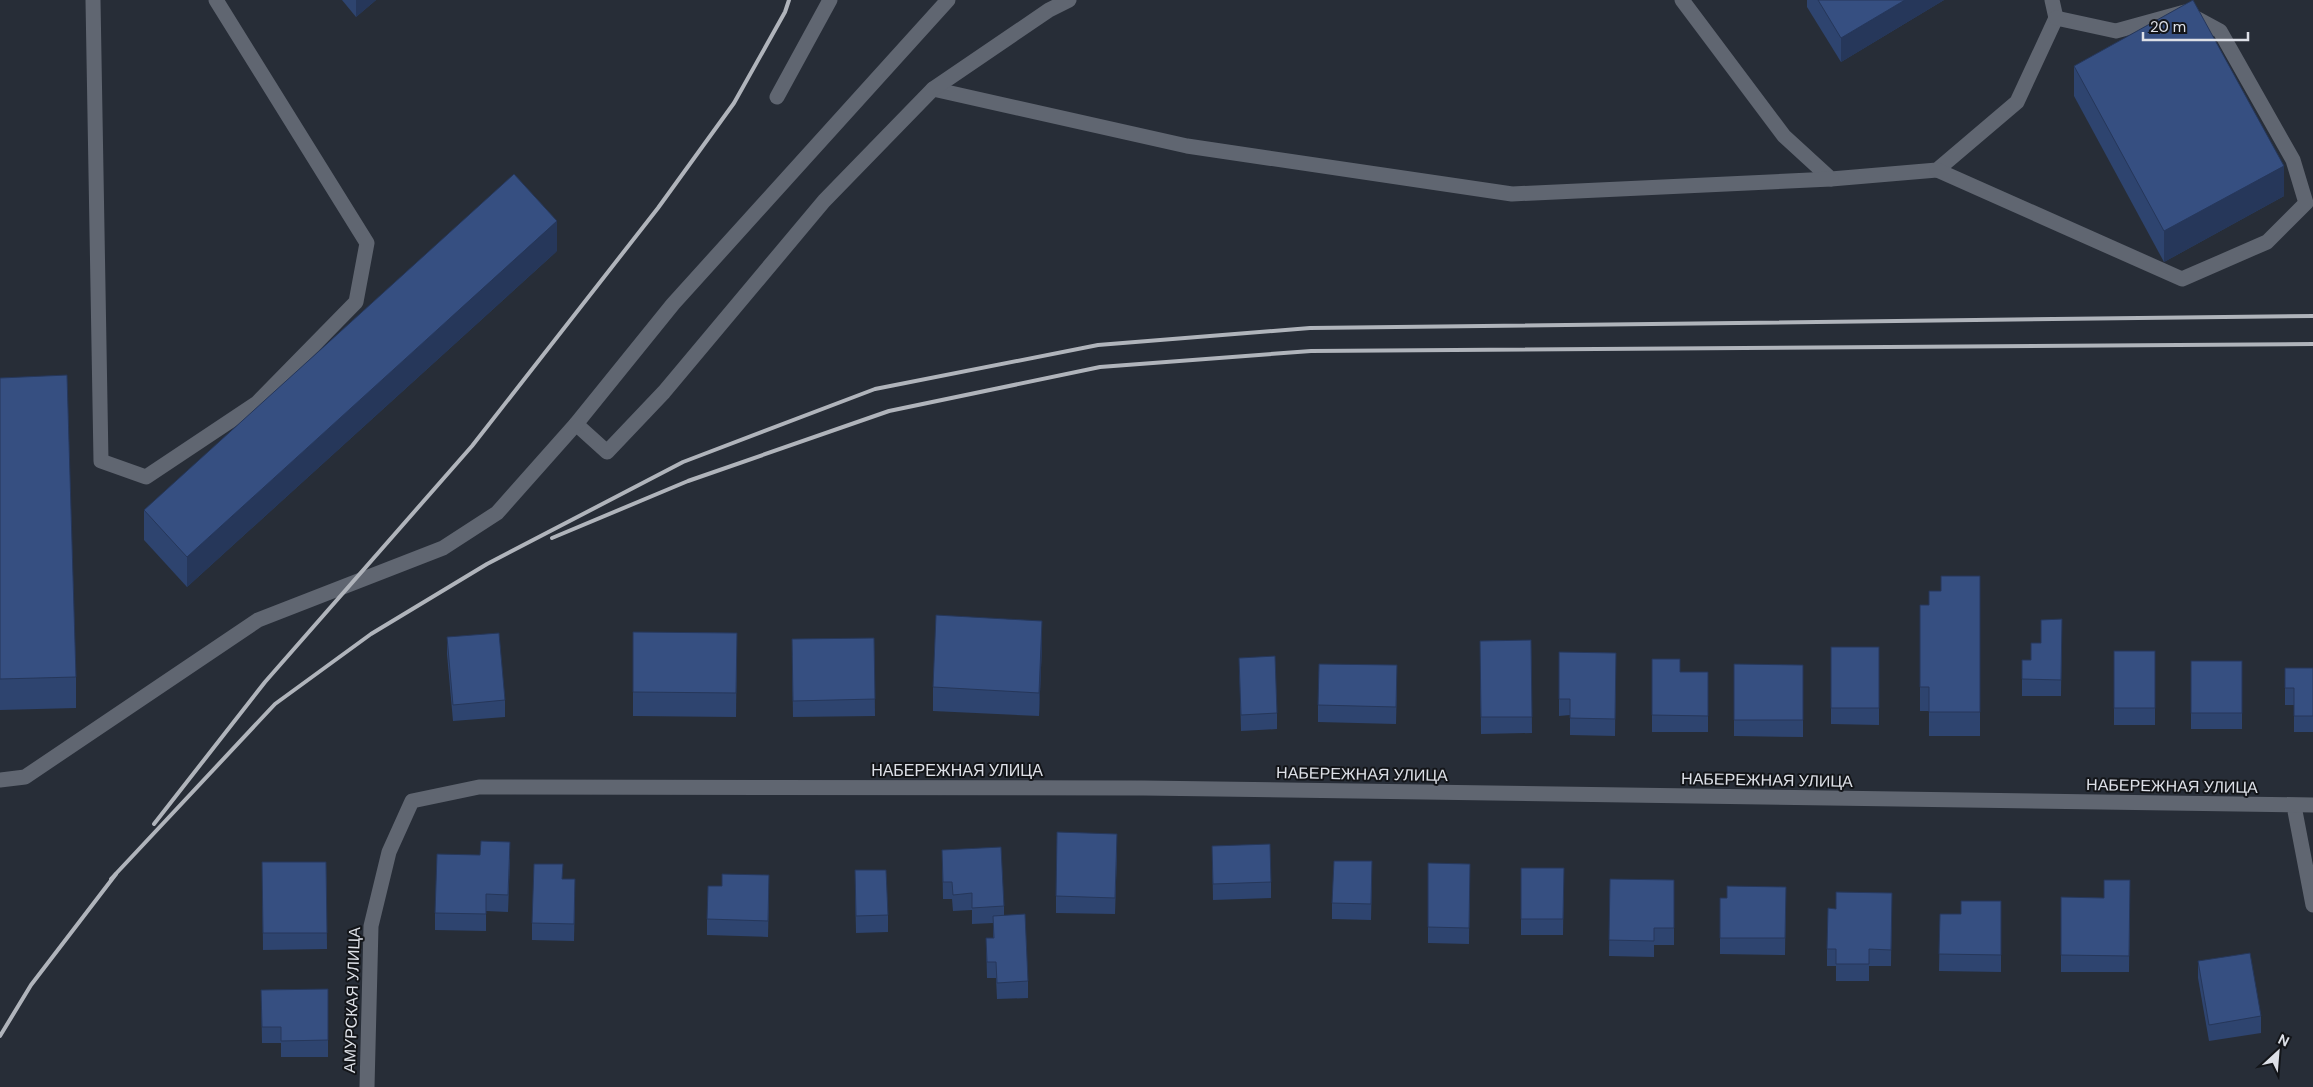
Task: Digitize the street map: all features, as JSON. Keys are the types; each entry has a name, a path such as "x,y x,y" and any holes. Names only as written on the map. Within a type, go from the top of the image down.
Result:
{"street":[{"path":"93,0 101,461 146,477 257,403 356,302 368,243 216,0"},
{"path":"777,97 830,0"},
{"path":"0,780 25,777 258,620 443,548 497,514 576,424 673,304 948,0"},
{"path":"576,424 607,452 664,392 824,201 933,89 1048,10 1068,0"},
{"path":"1682,0 1784,136 1831,179"},
{"path":"1937,170 2017,102 2056,18 2052,0"},
{"path":"933,89 1187,146 1512,194 1831,179 1937,170 2182,279 2267,242 2306,203 2293,160 2220,31 2185,12 2116,31 2056,18"},
{"name":"НАБЕРЕЖНАЯ УЛИЦА","path":"412,801 479,788 1144,788 2313,805"},
{"name":"АМУРСКАЯ УЛИЦА","path":"366,1087 371,926 389,852 412,801"},
{"path":"2294,806 2313,905"}],"building":[{"path":"1818,0 1905,0 1841,38"},
{"path":"2193,0 2284,166 2164,231 2074,66"},
{"path":"514,174 557,221 187,557 144,510"},
{"path":"67,375 76,677 0,679 0,378"},
{"path":"1941,576 1980,576 1980,712 1929,712 1929,687 1920,687 1920,605 1929,605 1929,591 1941,591"},
{"path":"936,615 1042,621 1039,693 933,687"},
{"path":"2062,619 2061,680 2022,679 2022,660 2031,660 2031,643 2041,643 2041,620"},
{"path":"633,632 737,633 736,693 633,692"},
{"path":"499,633 505,700 453,705 447,637"},
{"path":"874,638 875,699 793,701 792,639"},
{"path":"1531,640 1532,717 1481,717 1480,641"},
{"path":"1831,647 1879,647 1879,708 1831,708"},
{"path":"2114,651 2155,651 2155,708 2114,708"},
{"path":"1559,652 1616,653 1615,719 1570,718 1570,699 1559,699"},
{"path":"1275,656 1277,713 1241,715 1239,658"},
{"path":"1652,659 1680,659 1680,672 1708,672 1708,716 1652,715"},
{"path":"2191,661 2242,661 2242,713 2191,713"},
{"path":"1319,664 1397,665 1396,707 1318,705"},
{"path":"1734,664 1803,665 1803,720 1734,720"},
{"path":"2285,668 2313,668 2313,716 2294,716 2294,688 2285,688"},
{"path":"1057,832 1117,834 1115,898 1056,896"},
{"path":"481,841 510,842 508,895 486,894 486,914 435,913 437,854 480,855"},
{"path":"1270,844 1271,882 1213,884 1212,846"},
{"path":"1001,847 1004,906 972,908 972,893 953,895 952,882 943,882 942,850"},
{"path":"1334,861 1372,861 1371,904 1332,903"},
{"path":"262,862 326,862 327,933 263,933"},
{"path":"1428,863 1470,864 1469,928 1428,927"},
{"path":"534,864 563,864 562,879 575,879 574,924 532,923"},
{"path":"1521,868 1564,868 1563,919 1521,919"},
{"path":"855,870 886,870 888,915 856,916"},
{"path":"722,874 769,875 768,921 707,919 708,886 722,886"},
{"path":"1610,879 1674,880 1674,928 1654,928 1654,941 1609,940"},
{"path":"2104,880 2130,880 2129,956 2061,955 2061,897 2104,898"},
{"path":"1727,886 1786,887 1785,938 1720,938 1720,898 1727,898"},
{"path":"1836,892 1892,893 1891,950 1869,949 1869,964 1836,964 1836,949 1827,949 1828,908 1836,909"},
{"path":"1961,901 2001,901 2001,955 1939,954 1940,914 1961,914"},
{"path":"1025,914 1028,981 997,983 996,962 987,962 986,938 994,938 993,916"},
{"path":"2250,953 2261,1016 2209,1025 2198,961"},
{"path":"328,989 328,1040 281,1041 281,1027 262,1027 261,990"}],"railway":[{"path":"154,824 265,682 472,446 658,208 734,103 785,12 789,0"},
{"path":"111,879 275,704 371,634 487,564 683,462 875,389 1098,345 1310,328 2313,316"},
{"path":"552,538 688,481 889,411 1100,367 1311,351 2313,344"},
{"path":"0,1036 31,985 116,874"}]}
